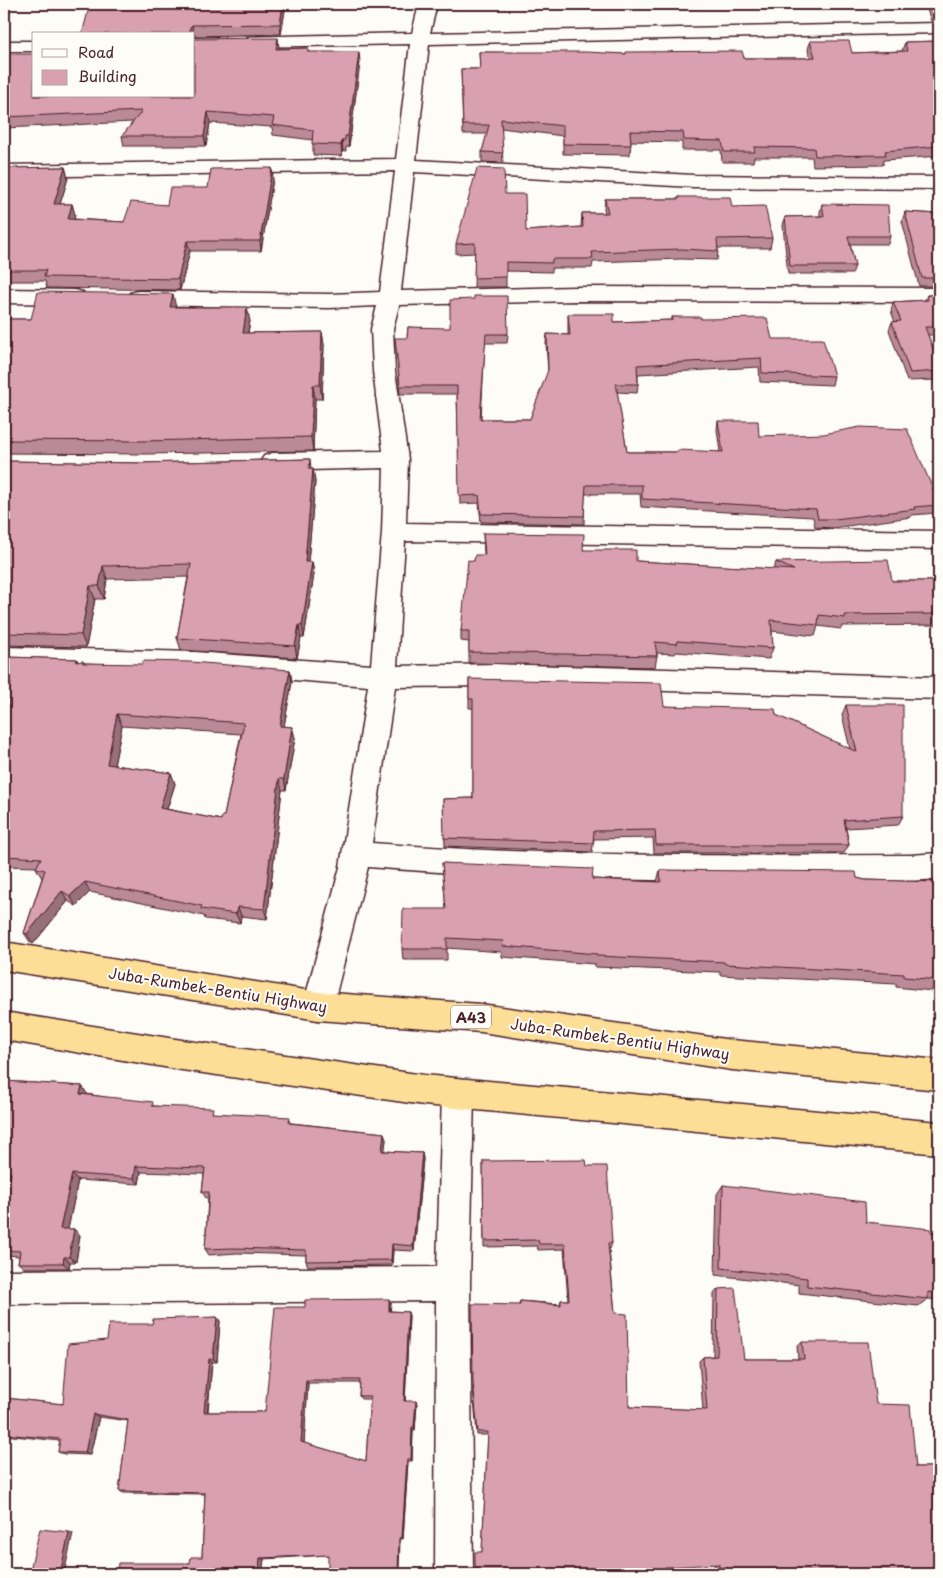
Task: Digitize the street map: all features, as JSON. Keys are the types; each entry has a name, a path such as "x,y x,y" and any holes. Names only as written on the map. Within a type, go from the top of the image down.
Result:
{"highway":[{"name":"Juba-Rumbek-Bentiu Highway","path":"4,956 318,1006 481,1018 732,1055 939,1074"},
{"path":"4,1026 192,1057 458,1094 939,1138"}],"street":[{"path":"318,1006 356,854 382,677 394,532 396,459 384,371 382,329 390,297 420,40 428,4"},
{"path":"195,43 420,40 939,28"},
{"path":"4,46 32,46"},
{"path":"4,171 405,165 693,181 939,183"},
{"path":"122,298 330,301 390,297 576,294 939,295"},
{"path":"4,296 93,298"},
{"path":"246,462 396,459"},
{"path":"394,532 939,540"},
{"path":"4,657 195,662 382,677 497,675 939,688"},
{"path":"356,854 437,861 660,869 900,868 939,866"},
{"path":"454,1574 452,1284 458,1094"},
{"path":"4,1286 452,1284"}],"building":[{"path":"90,4 283,4 280,24 192,25 190,32 83,32"},
{"path":"931,4 939,4 939,12 934,12"},
{"path":"278,38 276,49 308,48 308,52 359,52 348,136 345,136 345,140 342,140 341,145 312,144 313,130 272,125 274,117 208,112 204,136 122,136 142,111 4,117 4,54 32,54 32,98 195,98 195,39"},
{"path":"810,41 849,41 852,53 907,51 905,42 939,41 939,146 885,151 886,155 815,156 814,148 754,147 755,152 724,152 722,141 684,140 683,132 630,131 631,145 563,144 563,126 501,119 503,153 482,152 489,125 463,125 461,69 480,69 479,52 626,54 626,52 742,51 744,58 815,57"},
{"path":"65,167 54,204 72,204 68,219 124,222 131,202 167,205 170,188 208,188 211,169 272,168 260,241 187,241 178,279 44,277 46,270 4,270 6,264 4,264 4,168"},
{"path":"477,168 504,169 505,194 525,194 526,231 583,227 582,213 608,213 605,199 730,197 732,207 765,206 772,238 717,239 718,251 682,249 592,252 593,259 552,259 552,263 506,262 506,277 474,278 475,243 456,244"},
{"path":"822,204 888,205 890,236 848,236 855,266 790,266 785,217 824,216"},
{"path":"905,212 939,214 939,278 922,278"},
{"path":"38,292 173,294 170,307 247,307 243,333 322,332 320,385 313,385 311,437 142,441 4,440 4,319 31,319"},
{"path":"927,295 939,295 939,327 925,327 939,365 939,371 910,373 892,322 901,321 893,302 928,300"},
{"path":"474,296 507,296 508,334 486,334 480,419 530,419 548,370 547,334 570,335 568,314 614,314 614,322 673,320 672,317 701,317 701,319 767,318 772,339 823,339 834,376 762,373 761,358 637,365 638,384 616,384 627,452 678,452 678,450 723,452 718,421 758,421 759,436 824,434 860,427 907,429 939,505 835,519 818,519 816,509 642,499 642,485 586,485 584,516 481,514 479,495 459,496 457,386 400,386 395,338 407,338 408,327 450,328 450,300 474,299"},
{"path":"310,459 309,469 313,469 305,562 312,562 302,626 299,625 295,646 177,638 191,564 103,566 99,586 90,586 81,635 4,633 4,461 142,463"},
{"path":"483,533 584,534 583,550 636,550 636,561 794,570 776,562 888,560 892,581 939,581 939,614 845,615 845,618 819,615 818,625 771,620 773,648 678,641 677,644 655,642 657,656 469,652 469,631 461,631 468,560 474,561 475,555 485,555"},
{"path":"4,657 77,659 76,662 83,661 83,663 142,664 143,661 191,662 290,670 280,726 292,727 284,779 279,779 264,909 238,907 236,914 201,909 202,906 85,882 70,896 62,891 27,934 24,933 45,870 36,868 41,858 4,856 4,725 11,684 7,684 9,673 4,673","holes":["117,714 244,723 224,816 222,816 221,820 160,808 171,773 107,764"]},
{"path":"469,679 661,683 664,706 775,709 776,715 857,752 846,705 903,705 903,816 844,820 849,845 656,845 655,830 594,831 593,843 444,838 443,799 473,798 473,699 469,699"},
{"path":"442,863 593,869 592,879 661,882 660,870 856,872 857,878 865,880 939,882 939,980 904,977 904,974 597,956 597,954 502,946 503,941 447,938 447,949 402,949 403,909 446,909"},
{"path":"4,1081 82,1086 80,1094 153,1102 152,1106 213,1108 212,1113 290,1117 289,1123 384,1133 382,1151 422,1153 413,1246 392,1244 391,1260 306,1261 306,1250 205,1249 209,1192 202,1192 205,1168 136,1166 134,1178 72,1174 60,1229 74,1229 69,1257 64,1257 63,1263 18,1263 20,1251 4,1250 4,1209 11,1173 4,1172"},
{"path":"586,1160 587,1166 607,1166 612,1243 608,1243 615,1313 627,1314 629,1407 707,1410 703,1357 717,1356 718,1289 735,1288 744,1359 804,1359 802,1342 868,1342 876,1404 910,1405 916,1467 939,1467 939,1555 937,1555 939,1574 727,1574 726,1567 719,1568 719,1564 665,1567 665,1574 475,1574 475,1552 482,1552 488,1432 478,1432 473,1383 472,1304 520,1305 520,1301 561,1305 561,1300 569,1300 565,1244 539,1244 538,1240 484,1241 483,1161"},
{"path":"723,1185 865,1202 866,1222 931,1229 931,1232 939,1233 939,1293 928,1292 928,1299 807,1286 807,1278 721,1268"},
{"path":"389,1299 389,1311 408,1312 404,1401 416,1401 414,1427 412,1427 411,1459 407,1459 402,1538 399,1538 398,1574 328,1574 328,1555 260,1558 259,1574 117,1574 118,1563 190,1563 191,1557 202,1557 205,1493 119,1491 128,1420 93,1414 85,1453 58,1452 60,1439 4,1434 4,1398 63,1404 68,1344 107,1340 109,1324 152,1324 153,1319 217,1317 213,1359 209,1359 204,1412 265,1412 275,1307 305,1307 305,1300","holes":["306,1380 360,1380 359,1396 370,1396 366,1461 301,1442"]},
{"path":"40,1529 69,1532 60,1574 29,1574"}]}
